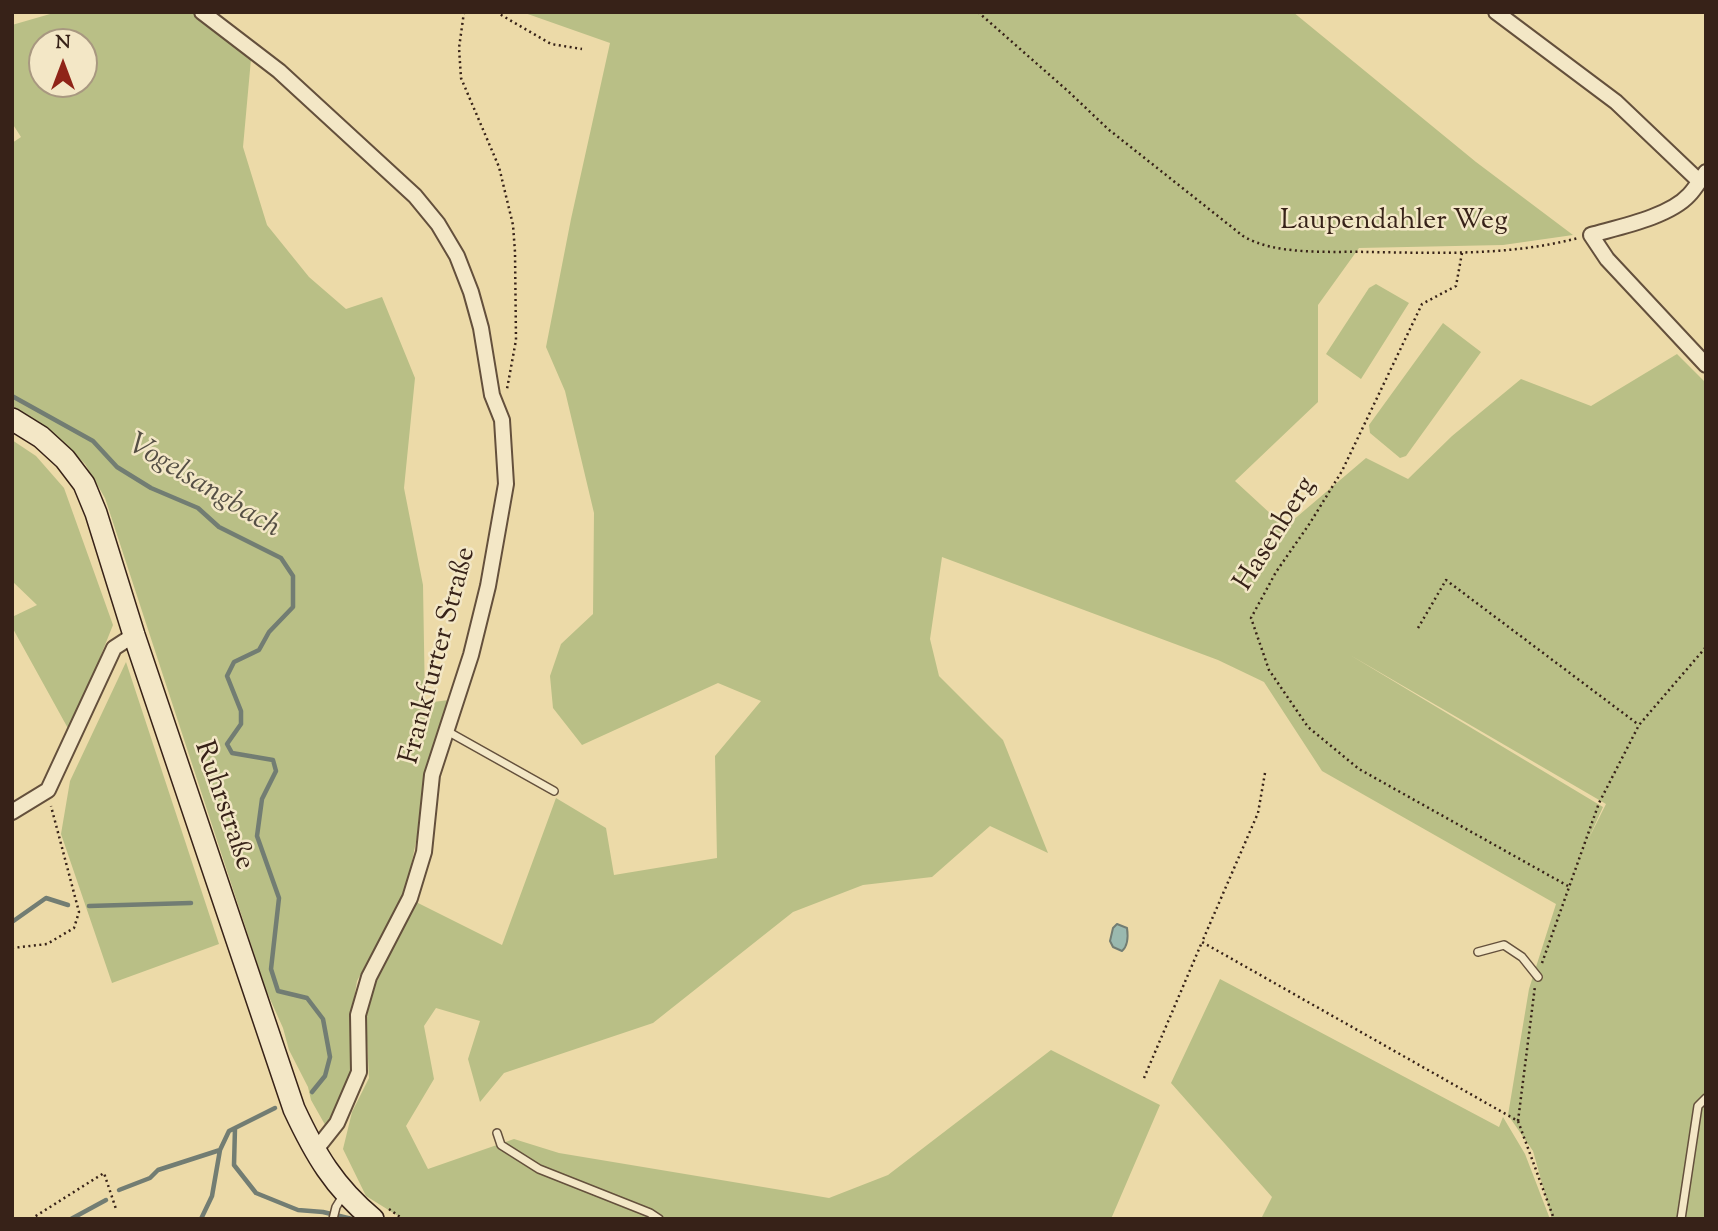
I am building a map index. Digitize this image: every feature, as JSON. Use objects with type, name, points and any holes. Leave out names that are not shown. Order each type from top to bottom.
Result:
[{"type":"main road","name":"Ruhrstraße","points":[[12,419],[41,437],[65,459],[84,484],[96,513],[134,635],[294,1108],[340,1201],[379,1213]]},
{"type":"street","name":"Frankfurter Straße","points":[[202,12],[279,71],[428,209],[457,256],[468,283],[481,328],[492,395],[502,420],[506,484],[488,586],[471,655],[432,775],[424,852],[410,898],[369,977],[358,1015],[359,1072],[337,1123],[314,1152]]},
{"type":"street","points":[[1496,12],[1616,102],[1702,177],[1689,195],[1676,206],[1633,223],[1591,235],[1607,259],[1706,365]]},
{"type":"street","points":[[12,812],[48,790],[114,648],[134,635]]},
{"type":"lane","points":[[446,731],[554,791]]},
{"type":"lane","points":[[1478,952],[1504,945],[1522,957],[1538,977]]},
{"type":"lane","points":[[1681,1219],[1698,1106],[1706,1098]]},
{"type":"lane","points":[[497,1133],[501,1145],[540,1169],[659,1219]]},
{"type":"lane","points":[[333,1219],[340,1201]]},
{"type":"path","points":[[464,12],[459,48],[461,78],[499,167],[513,225],[516,340],[502,420]]},
{"type":"path","points":[[496,12],[551,44],[582,49]]},
{"type":"path","name":"Laupendahler Weg","points":[[978,12],[1116,136],[1256,244],[1299,250],[1462,253],[1546,245],[1591,235]]},
{"type":"path","name":"Hasenberg","points":[[1462,253],[1456,286],[1422,304],[1342,471],[1276,572],[1251,618],[1269,670],[1308,727],[1359,769],[1568,886]]},
{"type":"path","points":[[1418,628],[1446,580],[1639,725]]},
{"type":"path","points":[[1554,1219],[1518,1121],[1533,990],[1599,803],[1639,725],[1706,647]]},
{"type":"path","points":[[1144,1078],[1258,813],[1265,773]]},
{"type":"path","points":[[12,948],[47,944],[74,928],[79,912],[57,835],[48,790]]},
{"type":"path","points":[[1202,942],[1518,1121]]},
{"type":"path","points":[[31,1219],[104,1173],[116,1209]]},
{"type":"path","points":[[379,1213],[403,1219]]},
{"type":"green space","points":[[57,12],[192,12],[251,59],[243,147],[267,225],[309,277],[346,309],[382,297],[415,378],[404,488],[423,585],[425,703],[449,700],[424,774],[417,837],[406,890],[357,981],[351,1018],[352,1071],[328,1130],[311,1100],[308,1087],[289,1050],[283,1028],[266,990],[105,498],[85,464],[52,432],[12,406],[12,143],[21,137],[12,123],[12,25]]},
{"type":"green space","points":[[522,12],[1293,12],[1476,162],[1573,235],[1503,245],[1359,248],[1318,305],[1318,402],[1235,481],[1285,527],[1366,458],[1408,479],[1452,436],[1521,379],[1591,406],[1677,354],[1706,383],[1706,1219],[1552,1219],[1533,1151],[1508,1115],[1529,989],[1556,904],[1322,771],[1264,682],[1218,660],[942,557],[930,639],[939,676],[1003,740],[1048,853],[990,826],[932,877],[863,885],[793,912],[653,1023],[504,1073],[480,1102],[468,1059],[480,1021],[436,1008],[424,1026],[434,1079],[406,1126],[428,1169],[514,1139],[559,1153],[829,1198],[888,1175],[1051,1050],[1160,1105],[1111,1219],[403,1219],[366,1196],[343,1149],[352,1112],[369,1078],[366,1019],[375,985],[416,902],[502,945],[556,798],[606,828],[614,875],[717,858],[715,756],[761,701],[718,683],[582,745],[553,708],[550,676],[561,644],[593,614],[594,513],[565,391],[546,347],[610,43]],"holes":[[[1350,655],[1606,804],[1588,840],[1603,807]]]},
{"type":"green space","points":[[1376,284],[1409,303],[1361,379],[1326,354],[1369,288]]},
{"type":"green space","points":[[1443,323],[1481,352],[1406,456],[1400,458],[1370,433],[1369,425]]},
{"type":"green space","points":[[12,440],[36,456],[64,488],[113,625],[70,732],[12,627],[12,617],[37,605],[12,581]]},
{"type":"green space","points":[[126,662],[219,944],[112,983],[61,834],[70,781]]},
{"type":"green space","points":[[1220,979],[1499,1127],[1503,1117],[1525,1154],[1550,1219],[1261,1219],[1272,1197],[1171,1083]]},
{"type":"water","points":[[1117,924],[1127,928],[1126,943],[1122,951],[1113,947],[1110,941],[1113,928]]},
{"type":"waterway","name":"Vogelsangbach","points":[[12,396],[93,441],[117,467],[151,488],[198,508],[219,527],[281,558],[293,576],[293,607],[269,632],[259,650],[234,662],[227,676],[241,711],[241,724],[227,744],[232,753],[273,760],[276,771],[262,799],[257,836],[279,898],[271,969],[278,991],[307,998],[323,1019],[330,1057],[325,1076],[312,1092]]},
{"type":"waterway","points":[[12,922],[46,898],[68,905]]},
{"type":"waterway","points":[[89,906],[191,903]]},
{"type":"waterway","name":"Vogelsangbach","points":[[201,1219],[212,1196],[220,1150],[229,1131],[275,1108]]},
{"type":"waterway","points":[[235,1128],[234,1165],[256,1193],[298,1210],[323,1212],[352,1219]]},
{"type":"waterway","points":[[119,1190],[150,1178],[158,1170],[220,1150]]},
{"type":"waterway","points":[[71,1219],[106,1200]]}]
